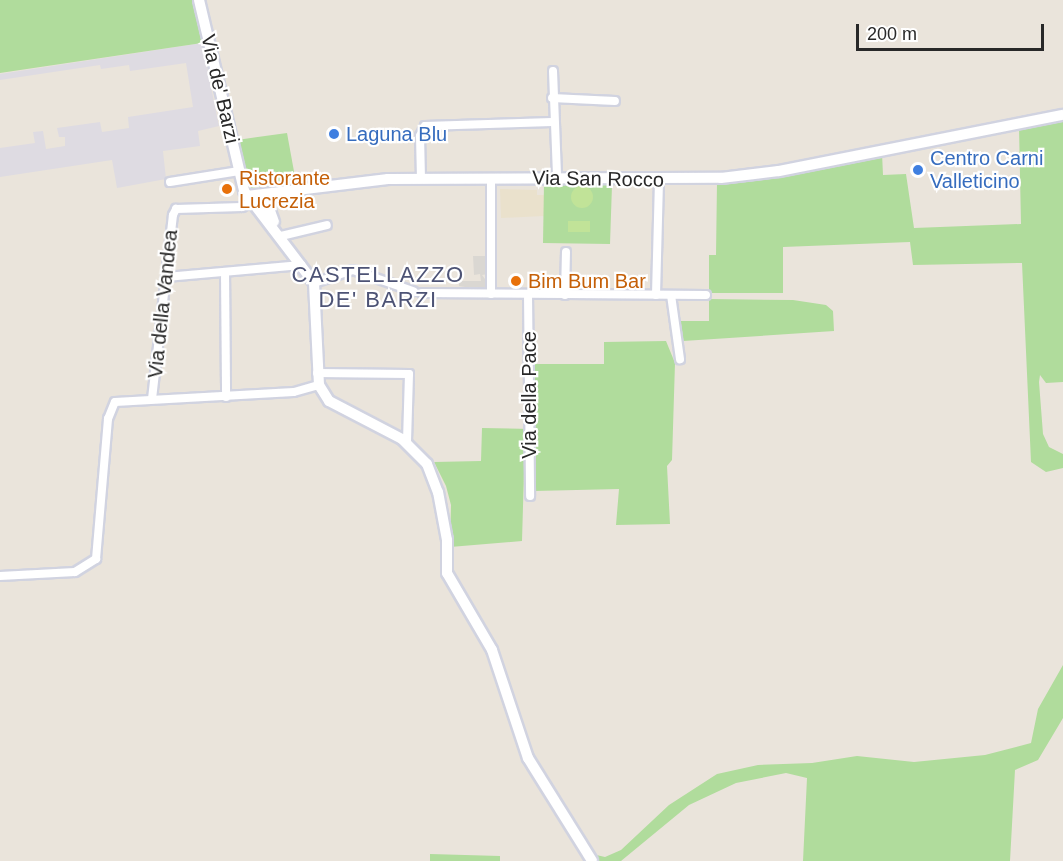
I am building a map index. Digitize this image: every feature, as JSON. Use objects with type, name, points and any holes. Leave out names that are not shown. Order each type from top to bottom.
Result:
[{"type":"street","name":"Via de' Barzi","points":[[199,0],[238,171],[252,203]]},
{"type":"street","points":[[552,71],[552,122],[557,177]]},
{"type":"street","points":[[552,98],[615,101]]},
{"type":"street","name":"Via San Rocco","points":[[252,203],[270,196],[420,179],[557,177],[704,179],[778,171],[1061,116]]},
{"type":"street","points":[[420,179],[420,136],[425,126],[552,122]]},
{"type":"street","points":[[170,182],[238,171]]},
{"type":"street","points":[[491,178],[491,294]]},
{"type":"street","points":[[656,295],[659,179]]},
{"type":"street","points":[[270,196],[281,236]]},
{"type":"street","points":[[252,203],[281,236],[314,283],[319,385],[337,406],[407,443],[427,464],[438,492],[447,540],[447,573],[492,650],[528,758],[592,861]]},
{"type":"street","name":"Via della Vandea","points":[[152,399],[176,209],[242,207],[252,203]]},
{"type":"street","points":[[281,236],[327,225]]},
{"type":"street","points":[[565,295],[566,252]]},
{"type":"street","points":[[166,277],[301,265]]},
{"type":"street","points":[[314,283],[354,270],[413,291]]},
{"type":"street","points":[[225,272],[226,396]]},
{"type":"street","points":[[422,293],[706,295]]},
{"type":"street","name":"Via della Pace","points":[[528,294],[530,496]]},
{"type":"street","points":[[671,295],[680,359]]},
{"type":"street","points":[[317,373],[409,374],[407,443]]},
{"type":"street","points":[[0,576],[58,574],[92,566],[100,542],[111,406],[119,400],[304,392],[319,385]]},
{"type":"shaded area","points":[[202,43],[219,126],[198,131],[200,146],[163,151],[166,179],[117,188],[112,160],[0,177],[0,148],[35,143],[33,132],[43,131],[46,149],[65,146],[65,137],[59,137],[57,128],[100,122],[102,132],[129,128],[128,117],[193,107],[186,63],[130,71],[129,65],[101,69],[100,65],[0,80],[0,74]]},
{"type":"shaded area","points":[[500,189],[537,190],[537,195],[544,195],[544,216],[501,218]]},
{"type":"shaded area","points":[[473,256],[487,256],[488,274],[482,275],[488,283],[483,290],[459,286],[459,281],[481,281],[480,274],[474,275]]},
{"type":"green space","points":[[0,0],[192,0],[202,43],[0,73]]},
{"type":"green space","points":[[1063,120],[1063,382],[1046,383],[1040,375],[1039,382],[1043,434],[1049,447],[1063,454],[1063,468],[1046,472],[1031,462],[1022,263],[913,265],[910,242],[783,247],[783,293],[709,293],[709,255],[716,255],[717,182],[882,153],[883,175],[906,174],[914,228],[1021,224],[1019,127]]},
{"type":"green space","points":[[287,133],[297,188],[250,190],[237,140]]},
{"type":"green space","points":[[544,184],[612,185],[610,244],[543,243]]},
{"type":"green space","points":[[582,186],[590,189],[593,197],[590,205],[582,208],[574,205],[571,197],[574,189]]},
{"type":"green space","points":[[568,221],[590,221],[590,232],[568,232]]},
{"type":"green space","points":[[709,299],[793,300],[826,305],[833,311],[834,331],[683,341],[680,321],[709,321]]},
{"type":"green space","points":[[666,341],[675,363],[672,460],[667,466],[670,524],[616,525],[619,489],[534,491],[535,473],[524,472],[522,541],[450,547],[451,505],[446,486],[434,462],[481,461],[482,428],[532,429],[533,364],[604,364],[604,342]]},
{"type":"green space","points":[[1063,665],[1063,718],[1038,760],[1015,770],[1010,861],[803,861],[807,778],[786,773],[736,783],[689,805],[621,861],[596,861],[592,854],[605,857],[621,850],[669,805],[717,774],[758,765],[812,763],[857,756],[914,762],[985,755],[1031,743],[1038,709]]},
{"type":"green space","points":[[430,854],[500,856],[500,861],[430,861]]},
{"type":"place","name":"Laguna Blu","points":[[334,134]]},
{"type":"place","name":"Centro Carni Valleticino","points":[[918,170]]},
{"type":"place","name":"Ristorante Lucrezia","points":[[227,189]]},
{"type":"place","name":"Bim Bum Bar","points":[[516,281]]},
{"type":"district","name":"CASTELLAZZO DE' BARZI","points":[[378,286]]}]
